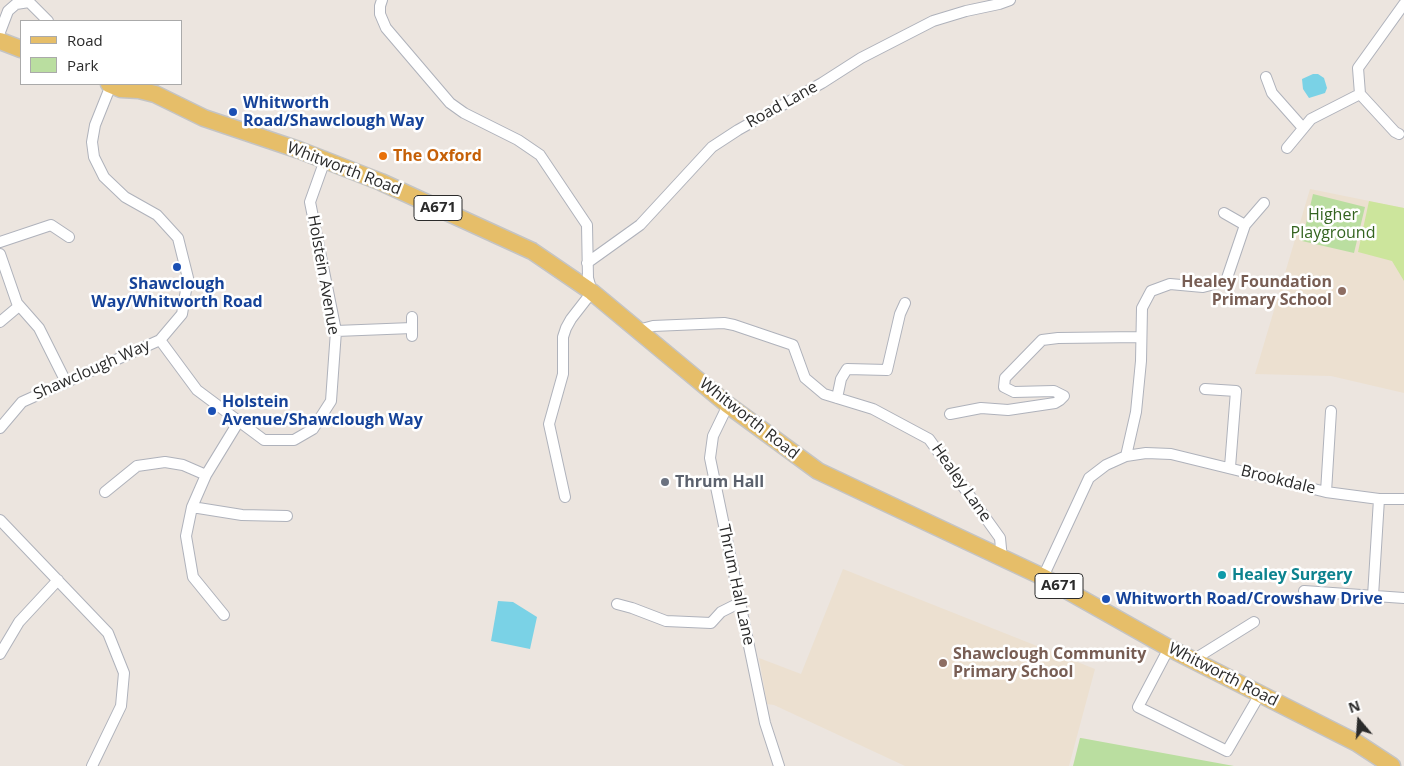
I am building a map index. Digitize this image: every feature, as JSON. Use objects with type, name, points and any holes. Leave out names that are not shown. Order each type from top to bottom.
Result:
[{"type":"main road","points":[[0,41],[20,49]]},
{"type":"main road","name":"Whitworth Road","points":[[112,85],[121,89],[139,90],[155,94],[204,118],[325,160],[381,182],[532,251],[592,292],[728,405],[818,471],[1043,577],[1169,648],[1357,742],[1392,766]]},
{"type":"street","points":[[382,0],[380,14],[386,28],[450,103],[464,113],[518,140],[540,155],[587,225],[588,278],[592,292],[566,328],[563,337],[563,374],[548,424],[565,497]]},
{"type":"street","name":"Road Lane","points":[[588,263],[640,225],[712,147],[738,130],[822,83],[861,58],[932,21],[1010,0]]},
{"type":"street","points":[[0,32],[8,11],[16,4],[29,2],[47,20]]},
{"type":"street","points":[[1399,134],[1360,94],[1358,68],[1404,4]]},
{"type":"street","points":[[1266,77],[1272,93],[1303,128]]},
{"type":"street","name":"Shawclough Way","points":[[0,428],[22,402],[160,340],[182,314],[188,278],[178,238],[156,216],[125,197],[104,177],[94,157],[92,142],[95,126],[110,85]]},
{"type":"street","points":[[1287,148],[1311,119],[1360,94]]},
{"type":"street","name":"Holstein Avenue","points":[[160,340],[197,390],[264,440],[294,440],[313,429],[331,401],[336,331],[310,202],[325,160]]},
{"type":"street","points":[[1126,456],[1136,412],[1141,361],[1142,308],[1151,291],[1170,284],[1203,287],[1226,281],[1245,225],[1264,203]]},
{"type":"street","points":[[1224,213],[1245,225]]},
{"type":"street","points":[[0,242],[52,225],[69,237]]},
{"type":"street","points":[[0,254],[19,306],[39,328],[66,382]]},
{"type":"street","points":[[837,398],[847,369],[887,370],[904,304]]},
{"type":"street","points":[[0,322],[19,306]]},
{"type":"street","name":"Healey Lane","points":[[638,330],[653,326],[724,324],[734,325],[793,345],[805,378],[824,394],[873,408],[929,439],[1000,538],[1002,559]]},
{"type":"street","points":[[336,331],[412,327]]},
{"type":"street","points":[[950,414],[982,408],[1008,410],[1055,403],[1060,400],[1064,396],[1054,391],[1014,392],[1004,387],[1005,378],[1042,340],[1058,338],[1141,337]]},
{"type":"street","name":"Brookdale","points":[[1205,390],[1236,391],[1230,467]]},
{"type":"street","name":"Thrum Hall Lane","points":[[728,405],[713,436],[710,458],[765,723],[779,766]]},
{"type":"street","name":"Brookdale","points":[[1326,492],[1331,411]]},
{"type":"street","points":[[224,615],[193,577],[186,536],[192,507],[206,475],[239,421]]},
{"type":"street","name":"Brookdale","points":[[1043,577],[1089,478],[1106,465],[1126,456],[1146,453],[1171,454],[1326,492],[1379,499],[1404,499]]},
{"type":"street","points":[[105,492],[137,466],[164,462],[182,465],[206,475]]},
{"type":"street","points":[[1374,596],[1379,499]]},
{"type":"street","points":[[192,507],[242,516],[287,516]]},
{"type":"street","points":[[0,520],[108,633],[124,673],[121,706],[92,766]]},
{"type":"street","points":[[0,654],[19,622],[58,580]]},
{"type":"street","points":[[1304,591],[1404,598]]},
{"type":"street","points":[[616,604],[666,621],[711,624],[721,612],[739,603]]},
{"type":"street","points":[[1193,660],[1254,622]]},
{"type":"street","points":[[1169,648],[1138,707],[1227,751],[1260,694]]},
{"type":"shaded area","name":"Healey Foundation Primary School","points":[[1310,189],[1404,208],[1404,393],[1331,376],[1255,374]]},
{"type":"shaded area","name":"Shawclough Community Primary School","points":[[843,569],[1095,669],[1069,766],[905,766],[774,705],[767,704],[759,658],[801,674]]},
{"type":"green space","name":"Higher Playground","points":[[1313,194],[1365,207],[1354,253],[1302,241]]},
{"type":"green space","points":[[1369,201],[1404,208],[1404,281],[1392,261],[1358,252]]},
{"type":"green space","points":[[1081,738],[1234,766],[1073,766]]},
{"type":"water","points":[[1318,74],[1324,78],[1327,88],[1325,93],[1309,98],[1303,89],[1302,79]]},
{"type":"water","points":[[498,601],[513,602],[537,617],[530,649],[491,641]]},
{"type":"place","name":"Whitworth Road/Shawclough Way","points":[[233,112]]},
{"type":"place","name":"The Oxford","points":[[383,156]]},
{"type":"place","name":"Shawclough Way/Whitworth Road","points":[[177,267]]},
{"type":"place","name":"Healey Foundation Primary School","points":[[1342,291]]},
{"type":"place","name":"Holstein Avenue/Shawclough Way","points":[[212,411]]},
{"type":"place","name":"Thrum Hall","points":[[665,482]]},
{"type":"place","name":"Healey Surgery","points":[[1222,575]]},
{"type":"place","name":"Whitworth Road/Crowshaw Drive","points":[[1106,599]]},
{"type":"place","name":"Shawclough Community Primary School","points":[[943,663]]}]
